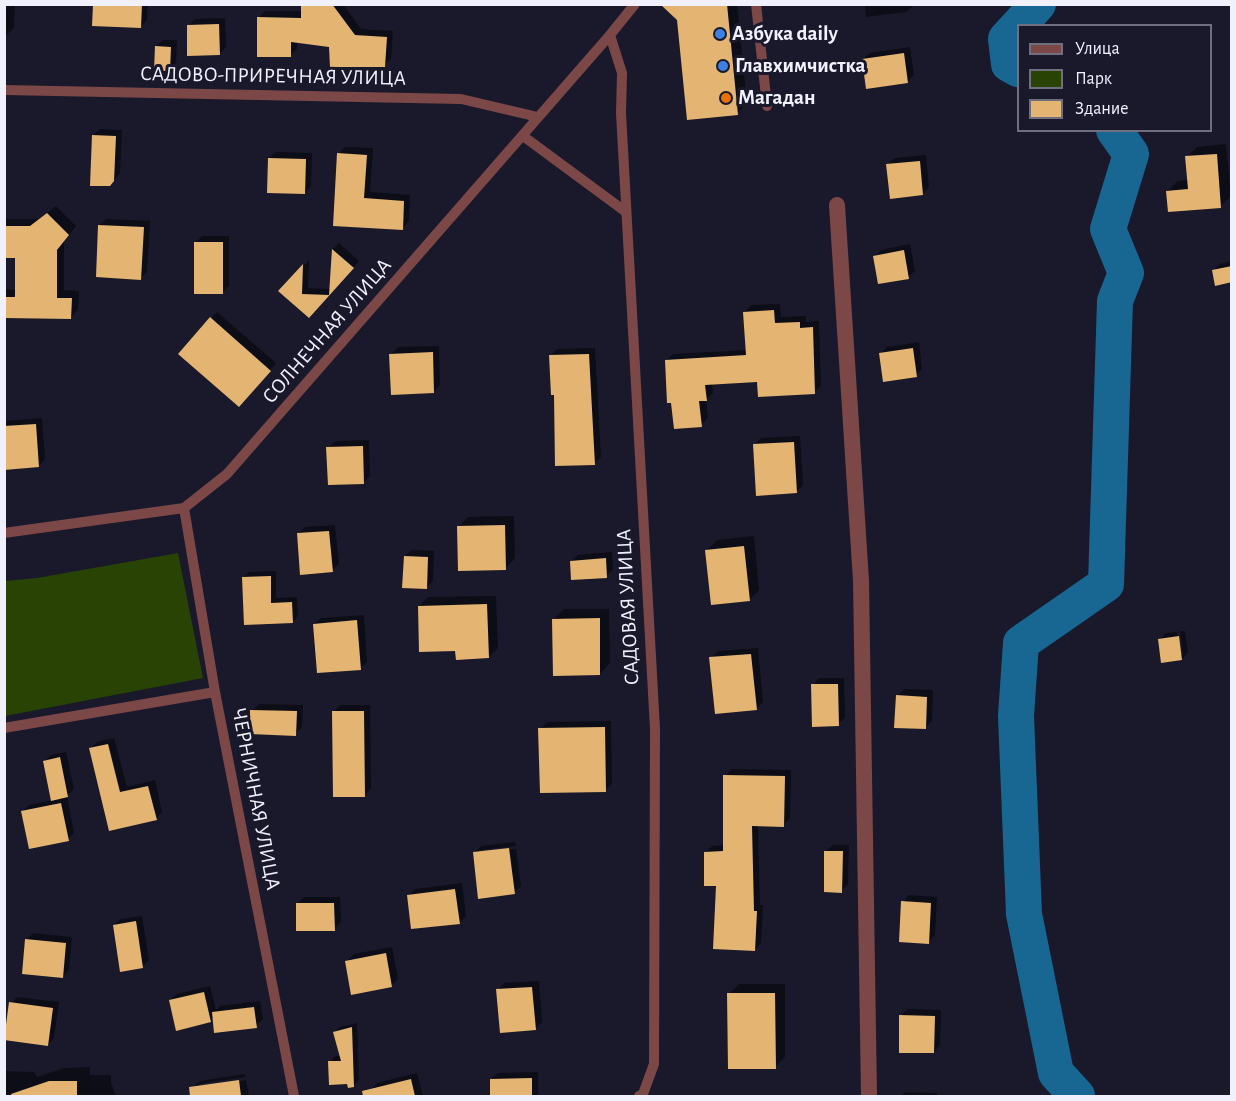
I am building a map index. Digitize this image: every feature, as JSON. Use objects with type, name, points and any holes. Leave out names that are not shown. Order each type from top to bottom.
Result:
[{"type":"street","points":[[837,205],[861,581],[868,1096]]},
{"type":"lane","name":"СОЛНЕЧНАЯ УЛИЦА","points":[[184,508],[227,474],[523,136],[635,4]]},
{"type":"lane","points":[[756,4],[767,106]]},
{"type":"lane","name":"САДОВАЯ УЛИЦА","points":[[610,34],[622,73],[621,113],[655,729],[654,1064],[643,1096]]},
{"type":"lane","name":"САДОВО-ПРИРЕЧНАЯ УЛИЦА","points":[[4,90],[461,99],[538,117]]},
{"type":"lane","points":[[523,136],[626,212]]},
{"type":"lane","points":[[4,533],[184,508]]},
{"type":"lane","name":"ЧЕРНИЧНАЯ УЛИЦА","points":[[184,508],[215,692],[294,1096]]},
{"type":"lane","points":[[4,728],[215,692]]},
{"type":"green space","points":[[178,553],[203,678],[5,716],[5,581],[37,578]]},
{"type":"building","points":[[93,4],[142,4],[141,28],[92,26]]},
{"type":"building","points":[[301,4],[332,4],[355,35],[387,37],[385,67],[330,67],[329,47],[291,42],[291,57],[257,57],[257,17],[301,18]]},
{"type":"building","points":[[660,4],[727,4],[738,115],[687,120],[677,20]]},
{"type":"building","points":[[219,24],[220,55],[187,56],[187,25]]},
{"type":"building","points":[[155,46],[171,47],[170,71],[154,71]]},
{"type":"building","points":[[904,53],[908,83],[866,89],[862,59]]},
{"type":"building","points":[[92,135],[116,136],[114,181],[110,186],[90,186]]},
{"type":"building","points":[[337,153],[367,155],[364,198],[404,201],[403,230],[333,226]]},
{"type":"building","points":[[1217,154],[1221,208],[1168,212],[1166,191],[1188,189],[1185,156]]},
{"type":"building","points":[[268,158],[306,159],[305,194],[267,193]]},
{"type":"building","points":[[920,161],[923,195],[890,199],[886,164]]},
{"type":"building","points":[[47,213],[69,235],[57,250],[57,298],[72,298],[71,319],[4,318],[4,297],[15,297],[15,258],[4,258],[4,226],[30,226]]},
{"type":"building","points":[[98,225],[144,227],[141,280],[96,277]]},
{"type":"building","points":[[194,242],[223,242],[223,294],[194,294]]},
{"type":"building","points":[[332,249],[354,268],[309,318],[278,291],[303,264],[302,294],[329,295]]},
{"type":"building","points":[[904,250],[909,279],[878,284],[873,256]]},
{"type":"building","points":[[1232,266],[1232,282],[1215,286],[1212,270]]},
{"type":"building","points":[[774,310],[775,323],[800,322],[800,328],[813,327],[815,394],[758,397],[757,382],[705,385],[707,401],[699,401],[702,427],[674,429],[671,403],[667,403],[665,360],[746,355],[743,312]]},
{"type":"building","points":[[210,317],[271,371],[239,407],[178,354]]},
{"type":"building","points":[[913,348],[917,377],[883,382],[879,353]]},
{"type":"building","points":[[433,352],[434,393],[391,395],[389,354]]},
{"type":"building","points":[[589,354],[595,465],[555,466],[554,395],[551,395],[549,355]]},
{"type":"building","points":[[36,424],[39,467],[4,470],[4,426]]},
{"type":"building","points":[[794,442],[797,493],[756,496],[753,444]]},
{"type":"building","points":[[363,446],[364,484],[328,485],[326,447]]},
{"type":"building","points":[[505,525],[506,570],[458,571],[457,526]]},
{"type":"building","points":[[329,531],[333,572],[300,575],[297,533]]},
{"type":"building","points":[[744,546],[750,601],[711,605],[705,550]]},
{"type":"building","points":[[404,556],[428,557],[427,589],[402,588]]},
{"type":"building","points":[[606,558],[607,578],[571,580],[570,561]]},
{"type":"building","points":[[271,576],[271,603],[292,602],[293,623],[244,625],[242,577]]},
{"type":"building","points":[[487,604],[489,658],[456,660],[455,651],[419,652],[418,606]]},
{"type":"building","points":[[600,618],[600,675],[553,676],[552,619]]},
{"type":"building","points":[[357,620],[361,670],[317,673],[313,624]]},
{"type":"building","points":[[1179,636],[1182,660],[1161,663],[1158,639]]},
{"type":"building","points":[[751,654],[757,710],[715,714],[709,657]]},
{"type":"building","points":[[811,684],[838,684],[839,726],[812,727]]},
{"type":"building","points":[[896,695],[927,697],[926,729],[894,728]]},
{"type":"building","points":[[250,710],[297,711],[296,736],[250,734]]},
{"type":"building","points":[[332,711],[364,711],[365,797],[333,797]]},
{"type":"building","points":[[605,727],[606,792],[540,793],[538,728]]},
{"type":"building","points":[[108,744],[120,792],[148,786],[157,820],[109,831],[89,748]]},
{"type":"building","points":[[60,757],[68,797],[51,801],[43,761]]},
{"type":"building","points":[[723,775],[785,776],[784,827],[752,826],[754,911],[757,911],[755,951],[713,949],[716,886],[704,886],[704,852],[723,851]]},
{"type":"building","points":[[61,803],[69,841],[29,849],[21,811]]},
{"type":"building","points":[[509,848],[515,894],[478,899],[473,852]]},
{"type":"building","points":[[824,851],[843,851],[842,893],[824,892]]},
{"type":"building","points":[[455,889],[460,924],[411,929],[407,895]]},
{"type":"building","points":[[901,901],[931,903],[929,944],[899,942]]},
{"type":"building","points":[[296,903],[334,903],[335,931],[296,931]]},
{"type":"building","points":[[136,921],[143,968],[120,972],[113,925]]},
{"type":"building","points":[[25,939],[66,943],[63,978],[22,974]]},
{"type":"building","points":[[386,953],[392,987],[351,995],[345,961]]},
{"type":"building","points":[[532,987],[536,1030],[500,1033],[496,989]]},
{"type":"building","points":[[204,992],[211,1022],[176,1031],[169,1000]]},
{"type":"building","points":[[727,993],[775,993],[776,1069],[728,1069]]},
{"type":"building","points":[[9,1002],[53,1008],[48,1046],[4,1040]]},
{"type":"building","points":[[254,1007],[257,1028],[214,1033],[212,1012]]},
{"type":"building","points":[[899,1015],[935,1016],[934,1053],[899,1053]]},
{"type":"building","points":[[352,1027],[354,1087],[348,1088],[347,1084],[329,1085],[328,1061],[341,1061],[333,1032]]},
{"type":"building","points":[[532,1078],[532,1096],[490,1096],[490,1079]]},
{"type":"building","points":[[411,1079],[415,1096],[363,1096],[362,1091]]},
{"type":"building","points":[[239,1080],[241,1096],[190,1096],[189,1087]]},
{"type":"building","points":[[49,1081],[77,1081],[77,1096],[12,1096],[11,1094]]},
{"type":"waterway","points":[[1020,24],[1038,4]]},
{"type":"waterway","points":[[1017,27],[1006,39],[1009,64],[1017,68]]},
{"type":"waterway","points":[[1077,1096],[1056,1073],[1024,914],[1016,716],[1021,643],[1106,584],[1115,301],[1126,273],[1108,229],[1131,154],[1115,132]]},
{"type":"place","name":"Азбука daily","points":[[720,34]]},
{"type":"place","name":"Главхимчистка","points":[[723,66]]},
{"type":"place","name":"Магадан","points":[[726,98]]}]
